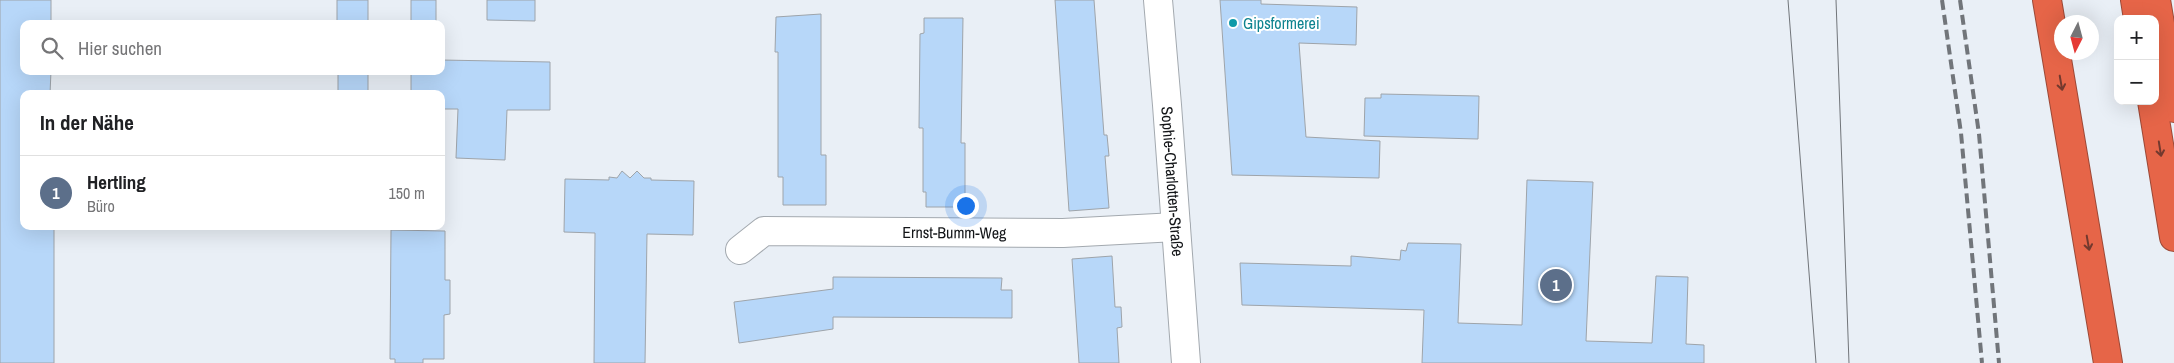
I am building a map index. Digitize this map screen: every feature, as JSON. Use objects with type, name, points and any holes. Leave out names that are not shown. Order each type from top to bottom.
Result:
[{"type":"highway","points":[[2047,0],[2108,363]]},
{"type":"highway","points":[[2135,0],[2137,15]]},
{"type":"highway","points":[[2156,0],[2174,108]]},
{"type":"highway","points":[[2153,105],[2174,236]]},
{"type":"street","name":"Sophie-Charlotten-Straße","points":[[1158,0],[1186,363]]},
{"type":"street","name":"Ernst-Bumm-Weg","points":[[740,250],[764,231],[1063,232],[1176,227]]},
{"type":"building","points":[[0,0],[51,0],[51,20],[20,20],[20,75],[51,75],[50,90],[20,90],[20,230],[54,230],[54,363],[0,363]]},
{"type":"building","points":[[337,0],[368,0],[368,20],[337,20]]},
{"type":"building","points":[[411,0],[436,0],[436,20],[411,20]]},
{"type":"building","points":[[487,0],[535,0],[535,21],[487,20]]},
{"type":"building","points":[[1055,0],[1094,0],[1104,135],[1107,135],[1109,156],[1105,156],[1109,208],[1069,211]]},
{"type":"building","name":"Gipsformerei","points":[[1220,0],[1261,0],[1261,4],[1357,7],[1356,45],[1299,43],[1306,137],[1380,141],[1379,178],[1232,175]]},
{"type":"building","points":[[821,14],[821,155],[826,155],[826,205],[783,205],[783,177],[778,177],[778,52],[775,52],[776,17]]},
{"type":"building","points":[[924,18],[963,18],[961,143],[965,143],[965,207],[926,207],[926,192],[923,192],[923,128],[919,128],[920,34],[924,33]]},
{"type":"building","points":[[445,60],[550,62],[550,110],[507,110],[505,160],[456,158],[458,109],[445,109],[445,90],[411,90],[411,75],[445,75]]},
{"type":"building","points":[[338,75],[368,75],[368,90],[338,90]]},
{"type":"building","points":[[1381,94],[1479,96],[1478,139],[1364,136],[1365,98],[1381,98]]},
{"type":"building","points":[[622,171],[630,178],[637,171],[644,178],[651,178],[651,180],[694,181],[693,235],[647,234],[645,363],[594,363],[595,233],[564,232],[565,179],[609,180],[609,177],[617,178]]},
{"type":"building","points":[[1527,180],[1593,182],[1586,341],[1652,343],[1656,276],[1688,277],[1686,344],[1704,345],[1704,363],[1422,363],[1424,310],[1242,305],[1240,263],[1351,266],[1351,256],[1400,260],[1401,250],[1406,251],[1408,243],[1461,244],[1458,323],[1522,325]]},
{"type":"building","points":[[391,230],[445,231],[445,280],[450,280],[450,314],[444,315],[444,359],[423,359],[423,363],[395,363],[395,359],[390,359]]},
{"type":"building","points":[[1112,256],[1115,307],[1121,307],[1122,327],[1117,328],[1119,363],[1079,363],[1072,259]]},
{"type":"building","points":[[833,277],[1002,278],[1001,290],[1012,290],[1012,318],[833,317],[833,329],[739,343],[734,302],[833,289]]},
{"type":"tram line","points":[[1788,0],[1816,363]]},
{"type":"tram line","points":[[1836,0],[1849,363]]},
{"type":"railway","points":[[1942,0],[1961,133],[1982,363]]},
{"type":"railway","points":[[1960,0],[1979,134],[1999,363]]},
{"type":"place","name":"Gipsformerei","points":[[1233,23]]},
{"type":"place","name":"Hertling","points":[[1556,285]]}]
